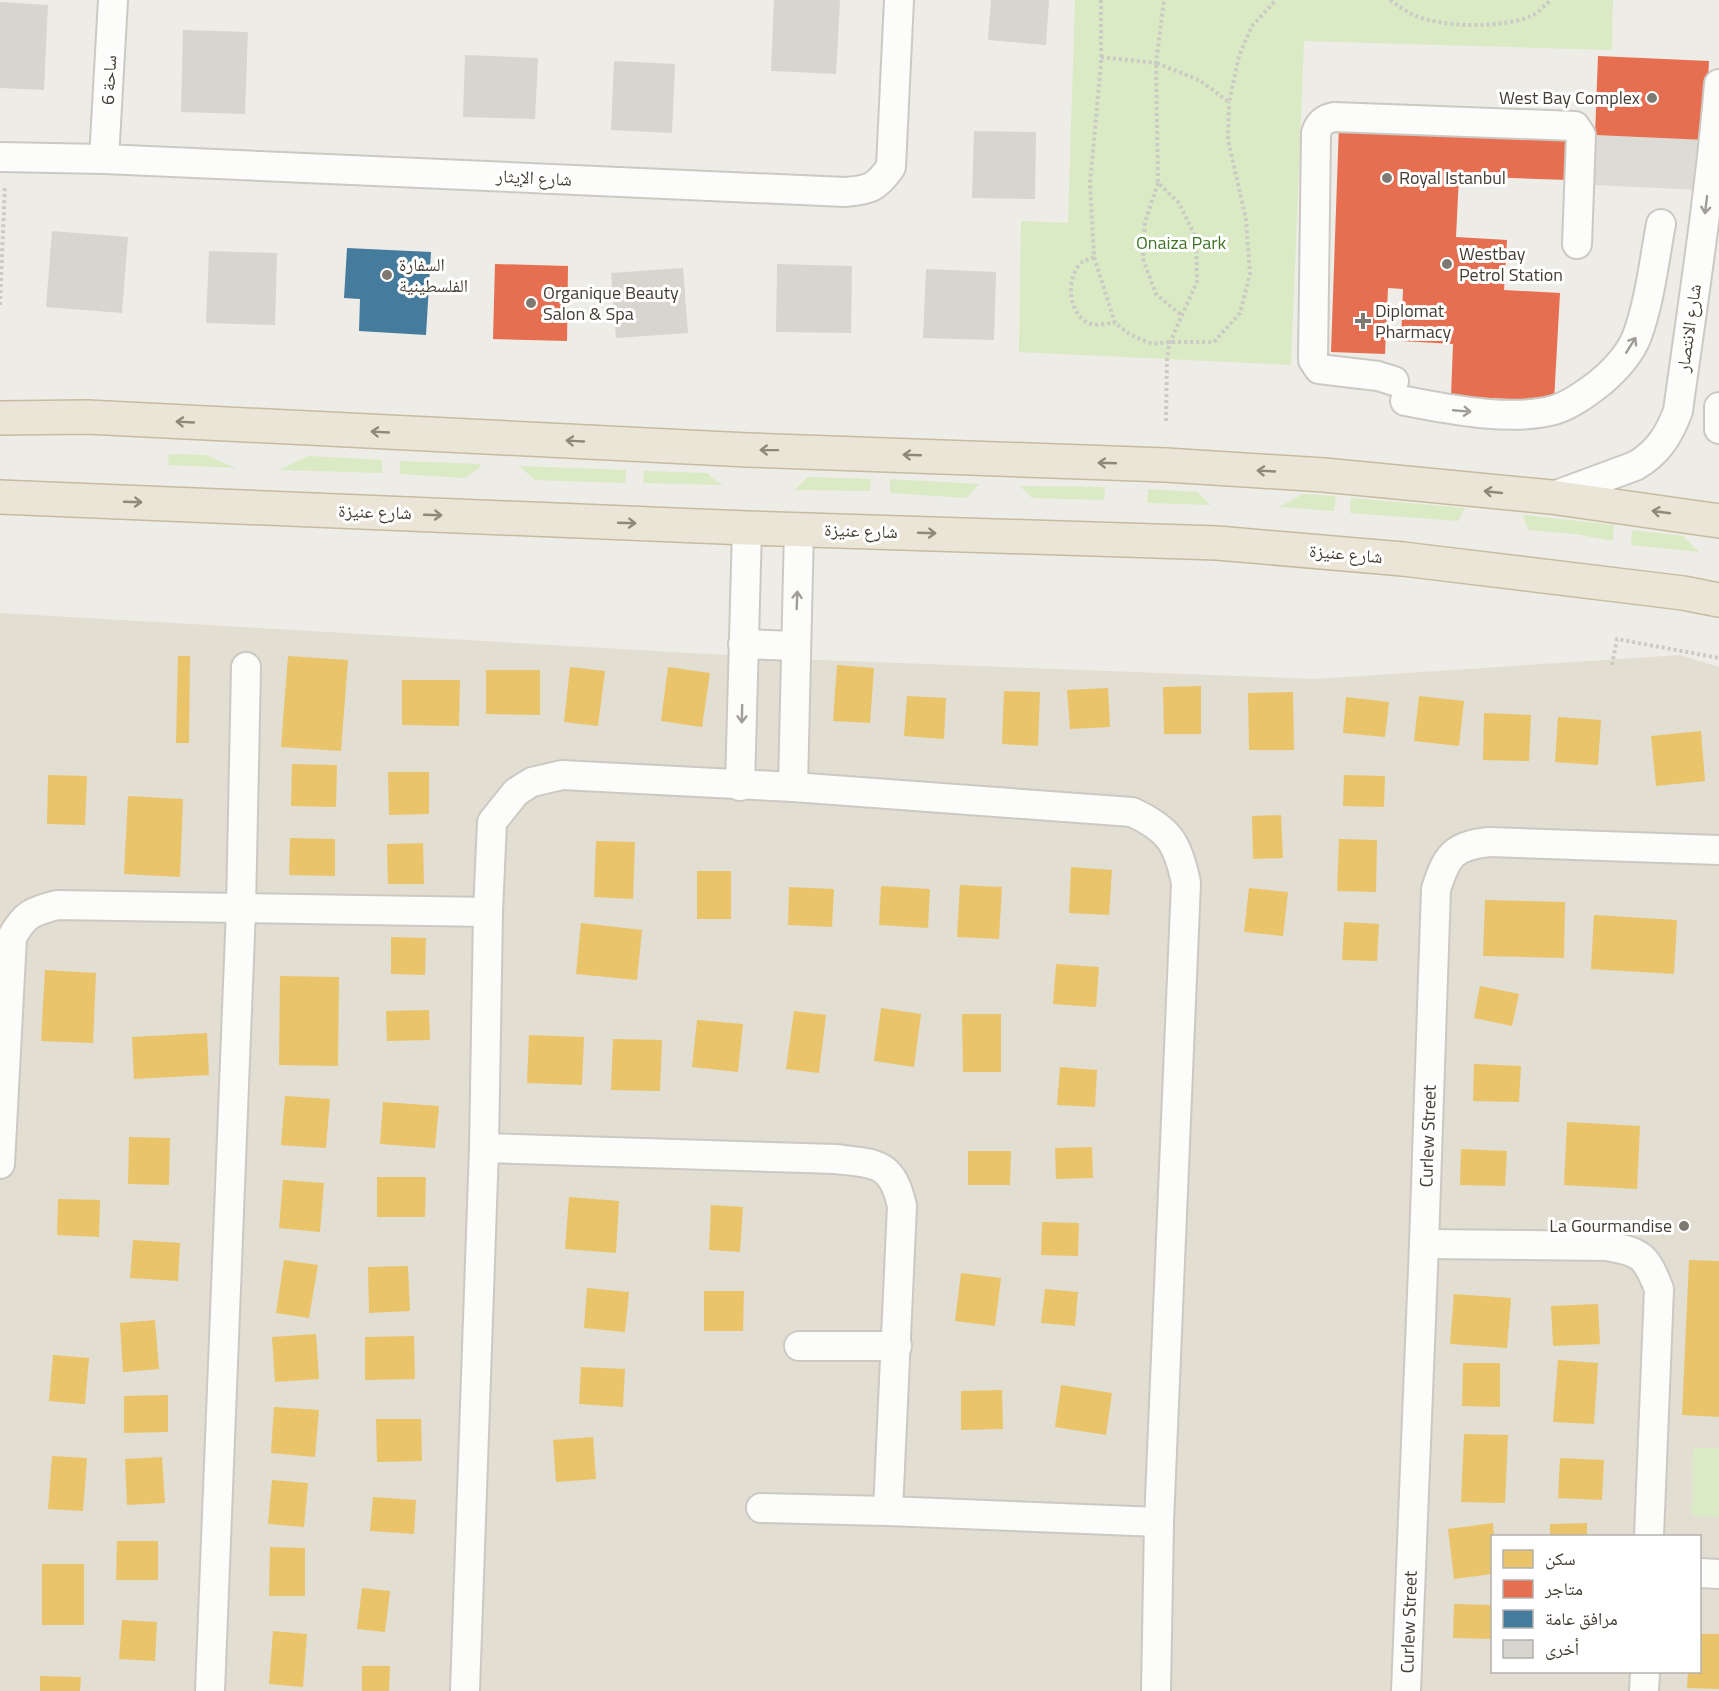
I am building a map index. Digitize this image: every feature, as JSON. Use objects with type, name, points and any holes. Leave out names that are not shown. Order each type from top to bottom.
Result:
[{"type":"highway","points":[[0,418],[99,418],[748,450],[1166,465],[1324,475],[1551,497],[1719,521]]},
{"type":"highway","name":"شارع عنيزة","points":[[0,497],[747,528],[1217,543],[1403,559],[1683,593],[1719,600]]},
{"type":"highway","points":[[0,513],[74,500]]},
{"type":"street","name":"ساحة 6","points":[[104,159],[113,0]]},
{"type":"street","name":"شارع الإيثار","points":[[3,157],[104,159],[861,191],[873,188],[891,167],[899,0]]},
{"type":"street","name":"شارع الانتصار","points":[[1551,497],[1648,459],[1660,447],[1672,426],[1678,411],[1717,146],[1719,84]]},
{"type":"street","points":[[1577,244],[1581,135],[1575,126],[1334,117],[1326,119],[1319,124],[1316,133],[1313,360],[1319,369],[1378,376],[1399,391],[1453,410],[1530,414],[1556,410],[1586,394],[1615,370],[1636,338],[1645,311],[1661,225]]},
{"type":"street","points":[[1719,407],[1719,429]]},
{"type":"street","points":[[740,786],[747,528]]},
{"type":"street","points":[[793,788],[799,529]]},
{"type":"street","points":[[743,644],[796,646]]},
{"type":"street","points":[[210,1691],[241,909],[246,667]]},
{"type":"street","points":[[465,1691],[484,1148],[492,822],[516,792],[532,782],[562,775],[793,788],[1132,812],[1152,821],[1170,838],[1181,857],[1186,883],[1159,1522],[1156,1691]]},
{"type":"street","name":"Curlew Street","points":[[1406,1691],[1436,889],[1444,866],[1455,852],[1470,844],[1489,842],[1719,850]]},
{"type":"street","points":[[0,1164],[12,937],[22,920],[37,910],[57,905],[488,912]]},
{"type":"street","points":[[484,1148],[836,1159],[867,1163],[886,1170],[897,1184],[902,1206],[888,1511]]},
{"type":"street","points":[[1424,1244],[1606,1246],[1627,1250],[1642,1257],[1651,1270],[1659,1289],[1649,1535]]},
{"type":"street","points":[[799,1346],[897,1346]]},
{"type":"street","points":[[760,1508],[1159,1522]]},
{"type":"street","points":[[1701,1573],[1719,1574]]},
{"type":"street","points":[[1644,1691],[1645,1673]]},
{"type":"path","points":[[1101,0],[1101,57],[1090,183],[1094,257],[1115,323],[1131,335],[1152,344],[1214,342],[1240,313],[1250,274],[1246,219],[1228,140],[1229,102],[1239,56],[1252,26],[1276,0]]},
{"type":"path","points":[[1164,0],[1156,63],[1158,183],[1144,222],[1143,259],[1156,294],[1181,315]]},
{"type":"path","points":[[1390,0],[1413,15],[1445,24],[1474,25],[1507,22],[1534,15],[1551,0]]},
{"type":"path","points":[[1101,57],[1156,63],[1198,80],[1229,102]]},
{"type":"path","points":[[0,305],[3,157]]},
{"type":"path","points":[[1158,183],[1179,203],[1196,238],[1197,282],[1170,342],[1167,358],[1166,421]]},
{"type":"path","points":[[1094,257],[1081,263],[1072,281],[1071,302],[1082,319],[1093,324],[1115,323]]},
{"type":"path","points":[[1612,665],[1617,639],[1719,658]]},
{"type":"shaded area","points":[[1595,135],[1705,140],[1702,190],[1592,185]]},
{"type":"shaded area","points":[[0,613],[795,659],[1316,679],[1680,655],[1719,667],[1719,1691],[0,1691]]},
{"type":"green space","name":"Onaiza Park","points":[[1075,0],[1613,0],[1612,50],[1304,41],[1291,365],[1019,352],[1021,221],[1068,223]]},
{"type":"green space","points":[[169,454],[206,455],[236,468],[168,465]]},
{"type":"green space","points":[[308,456],[382,460],[382,473],[279,470]]},
{"type":"green space","points":[[400,461],[480,464],[481,467],[464,478],[400,474]]},
{"type":"green space","points":[[519,466],[626,470],[625,483],[535,480]]},
{"type":"green space","points":[[644,471],[708,473],[723,485],[643,483]]},
{"type":"green space","points":[[808,477],[871,479],[870,491],[794,490]]},
{"type":"green space","points":[[890,479],[979,484],[966,498],[890,493]]},
{"type":"green space","points":[[1020,486],[1105,487],[1104,500],[1032,498]]},
{"type":"green space","points":[[1148,489],[1197,492],[1211,505],[1147,503]]},
{"type":"green space","points":[[1303,494],[1336,496],[1334,511],[1279,507]]},
{"type":"green space","points":[[1351,498],[1465,508],[1458,521],[1350,513]]},
{"type":"green space","points":[[1523,515],[1614,525],[1613,541],[1575,534],[1528,530]]},
{"type":"green space","points":[[1632,530],[1683,536],[1699,552],[1631,545]]},
{"type":"green space","points":[[1693,1448],[1719,1448],[1719,1517],[1692,1516]]},
{"type":"building: سكن","points":[[178,656],[190,656],[189,743],[176,743]]},
{"type":"building: سكن","points":[[288,656],[348,660],[341,751],[281,747]]},
{"type":"building: سكن","points":[[837,665],[874,668],[870,723],[833,721]]},
{"type":"building: سكن","points":[[570,667],[605,671],[598,726],[564,722]]},
{"type":"building: سكن","points":[[668,667],[710,673],[702,727],[661,721]]},
{"type":"building: سكن","points":[[486,670],[540,670],[540,715],[486,714]]},
{"type":"building: سكن","points":[[402,680],[460,680],[459,726],[402,725]]},
{"type":"building: سكن","points":[[1201,686],[1201,734],[1164,734],[1163,687]]},
{"type":"building: سكن","points":[[1108,688],[1110,727],[1070,729],[1067,690]]},
{"type":"building: سكن","points":[[1004,691],[1040,692],[1038,746],[1002,744]]},
{"type":"building: سكن","points":[[1293,692],[1294,750],[1249,750],[1248,693]]},
{"type":"building: سكن","points":[[907,696],[946,698],[944,739],[904,736]]},
{"type":"building: سكن","points":[[1419,696],[1464,701],[1459,746],[1414,741]]},
{"type":"building: سكن","points":[[1346,697],[1389,702],[1385,737],[1343,733]]},
{"type":"building: سكن","points":[[1484,713],[1531,715],[1529,761],[1483,760]]},
{"type":"building: سكن","points":[[1558,717],[1601,720],[1598,765],[1555,762]]},
{"type":"building: سكن","points":[[1701,731],[1705,781],[1656,786],[1651,736]]},
{"type":"building: سكن","points":[[292,764],[337,765],[336,807],[291,806]]},
{"type":"building: سكن","points":[[388,772],[429,772],[429,814],[389,815]]},
{"type":"building: سكن","points":[[48,775],[87,776],[85,825],[47,824]]},
{"type":"building: سكن","points":[[1344,775],[1385,776],[1384,807],[1343,806]]},
{"type":"building: سكن","points":[[128,796],[183,799],[180,877],[124,874]]},
{"type":"building: سكن","points":[[1281,815],[1283,858],[1253,859],[1252,816]]},
{"type":"building: سكن","points":[[290,838],[335,839],[335,876],[289,875]]},
{"type":"building: سكن","points":[[1339,839],[1377,840],[1376,892],[1337,891]]},
{"type":"building: سكن","points":[[596,841],[635,842],[633,899],[594,897]]},
{"type":"building: سكن","points":[[423,843],[424,884],[388,884],[387,844]]},
{"type":"building: سكن","points":[[1071,867],[1112,870],[1109,915],[1069,913]]},
{"type":"building: سكن","points":[[697,871],[731,871],[731,919],[697,919]]},
{"type":"building: سكن","points":[[960,885],[1002,887],[999,939],[957,937]]},
{"type":"building: سكن","points":[[881,886],[930,889],[928,928],[879,925]]},
{"type":"building: سكن","points":[[789,887],[834,889],[832,927],[788,925]]},
{"type":"building: سكن","points":[[1249,888],[1288,892],[1283,936],[1244,932]]},
{"type":"building: سكن","points":[[1485,900],[1565,902],[1564,958],[1483,956]]},
{"type":"building: سكن","points":[[1594,915],[1677,920],[1674,974],[1591,969]]},
{"type":"building: سكن","points":[[1344,922],[1379,924],[1377,961],[1342,960]]},
{"type":"building: سكن","points":[[581,923],[642,930],[637,980],[576,974]]},
{"type":"building: سكن","points":[[391,937],[426,938],[425,975],[391,974]]},
{"type":"building: سكن","points":[[1056,964],[1099,967],[1096,1007],[1053,1004]]},
{"type":"building: سكن","points":[[45,970],[96,973],[93,1043],[41,1041]]},
{"type":"building: سكن","points":[[280,976],[339,977],[338,1066],[279,1065]]},
{"type":"building: سكن","points":[[1480,986],[1519,994],[1512,1026],[1474,1018]]},
{"type":"building: سكن","points":[[881,1008],[921,1014],[914,1067],[874,1061]]},
{"type":"building: سكن","points":[[429,1010],[430,1040],[387,1041],[386,1011]]},
{"type":"building: سكن","points":[[794,1011],[826,1015],[819,1073],[786,1069]]},
{"type":"building: سكن","points":[[962,1014],[1001,1014],[1001,1072],[963,1072]]},
{"type":"building: سكن","points":[[697,1020],[743,1024],[738,1072],[692,1067]]},
{"type":"building: سكن","points":[[207,1033],[209,1075],[134,1079],[132,1037]]},
{"type":"building: سكن","points":[[529,1035],[584,1037],[582,1085],[527,1083]]},
{"type":"building: سكن","points":[[613,1039],[662,1040],[660,1091],[611,1090]]},
{"type":"building: سكن","points":[[1474,1064],[1521,1066],[1519,1102],[1473,1101]]},
{"type":"building: سكن","points":[[1060,1067],[1097,1070],[1095,1107],[1057,1105]]},
{"type":"building: سكن","points":[[285,1096],[330,1099],[326,1148],[281,1145]]},
{"type":"building: سكن","points":[[383,1102],[439,1106],[435,1148],[380,1144]]},
{"type":"building: سكن","points":[[1567,1122],[1640,1126],[1637,1189],[1564,1185]]},
{"type":"building: سكن","points":[[129,1137],[170,1138],[169,1185],[128,1184]]},
{"type":"building: سكن","points":[[1092,1147],[1093,1178],[1056,1179],[1055,1148]]},
{"type":"building: سكن","points":[[1461,1149],[1507,1151],[1505,1186],[1460,1185]]},
{"type":"building: سكن","points":[[968,1151],[1011,1151],[1010,1185],[968,1185]]},
{"type":"building: سكن","points":[[377,1177],[426,1177],[425,1217],[377,1217]]},
{"type":"building: سكن","points":[[283,1180],[324,1183],[320,1232],[279,1228]]},
{"type":"building: سكن","points":[[569,1197],[619,1201],[616,1253],[565,1249]]},
{"type":"building: سكن","points":[[58,1199],[100,1200],[99,1237],[57,1235]]},
{"type":"building: سكن","points":[[711,1205],[743,1207],[740,1252],[709,1250]]},
{"type":"building: سكن","points":[[1042,1222],[1079,1223],[1078,1256],[1041,1255]]},
{"type":"building: سكن","points":[[133,1240],[180,1243],[178,1281],[130,1278]]},
{"type":"building: سكن","points":[[284,1260],[318,1265],[309,1318],[276,1313]]},
{"type":"building: سكن","points":[[1689,1260],[1719,1261],[1719,1417],[1682,1415]]},
{"type":"building: سكن","points":[[408,1266],[410,1311],[369,1313],[368,1267]]},
{"type":"building: سكن","points":[[961,1273],[1001,1278],[995,1326],[955,1321]]},
{"type":"building: سكن","points":[[587,1288],[629,1292],[625,1332],[584,1328]]},
{"type":"building: سكن","points":[[1045,1289],[1078,1292],[1075,1326],[1041,1323]]},
{"type":"building: سكن","points":[[704,1291],[744,1291],[743,1331],[704,1331]]},
{"type":"building: سكن","points":[[1454,1294],[1511,1298],[1507,1348],[1450,1344]]},
{"type":"building: سكن","points":[[1598,1304],[1600,1344],[1553,1346],[1551,1306]]},
{"type":"building: سكن","points":[[155,1320],[159,1369],[123,1372],[120,1323]]},
{"type":"building: سكن","points":[[316,1334],[319,1379],[275,1382],[272,1337]]},
{"type":"building: سكن","points":[[414,1336],[415,1379],[365,1380],[365,1337]]},
{"type":"building: سكن","points":[[53,1355],[89,1358],[85,1404],[49,1401]]},
{"type":"building: سكن","points":[[1558,1360],[1598,1363],[1594,1424],[1553,1422]]},
{"type":"building: سكن","points":[[1463,1363],[1500,1363],[1500,1407],[1462,1406]]},
{"type":"building: سكن","points":[[581,1367],[625,1369],[623,1407],[579,1404]]},
{"type":"building: سكن","points":[[1061,1385],[1112,1393],[1106,1435],[1055,1427]]},
{"type":"building: سكن","points":[[1002,1390],[1003,1429],[961,1430],[961,1391]]},
{"type":"building: سكن","points":[[168,1395],[168,1432],[124,1433],[124,1396]]},
{"type":"building: سكن","points":[[274,1407],[319,1410],[315,1457],[271,1453]]},
{"type":"building: سكن","points":[[376,1419],[421,1419],[422,1461],[377,1462]]},
{"type":"building: سكن","points":[[1464,1434],[1508,1435],[1505,1503],[1461,1502]]},
{"type":"building: سكن","points":[[593,1437],[596,1479],[556,1482],[553,1440]]},
{"type":"building: سكن","points":[[52,1456],[87,1458],[83,1511],[48,1509]]},
{"type":"building: سكن","points":[[162,1457],[165,1503],[127,1505],[125,1459]]},
{"type":"building: سكن","points":[[1560,1458],[1604,1460],[1602,1500],[1558,1498]]},
{"type":"building: سكن","points":[[272,1480],[308,1483],[304,1527],[268,1524]]},
{"type":"building: سكن","points":[[373,1497],[416,1500],[414,1534],[370,1531]]},
{"type":"building: سكن","points":[[1493,1523],[1491,1574],[1454,1579],[1448,1529]]},
{"type":"building: سكن","points":[[1587,1523],[1587,1535],[1550,1535],[1550,1524]]},
{"type":"building: سكن","points":[[117,1541],[158,1541],[158,1580],[116,1580]]},
{"type":"building: سكن","points":[[270,1547],[305,1548],[305,1596],[269,1596]]},
{"type":"building: سكن","points":[[42,1564],[84,1564],[84,1625],[42,1625]]},
{"type":"building: سكن","points":[[362,1588],[390,1591],[385,1632],[357,1629]]},
{"type":"building: سكن","points":[[1454,1604],[1491,1605],[1491,1639],[1453,1638]]},
{"type":"building: سكن","points":[[122,1620],[157,1622],[155,1661],[119,1659]]},
{"type":"building: سكن","points":[[273,1631],[307,1634],[303,1687],[269,1684]]},
{"type":"building: سكن","points":[[1701,1634],[1719,1634],[1719,1689],[1687,1688],[1688,1673],[1701,1673]]},
{"type":"building: سكن","points":[[362,1666],[390,1666],[389,1691],[362,1691]]},
{"type":"building: سكن","points":[[40,1676],[81,1677],[80,1691],[40,1691]]},
{"type":"building: متاجر","name":"West Bay Complex","points":[[1598,56],[1709,61],[1705,140],[1595,135]]},
{"type":"building: متاجر","points":[[1339,124],[1569,133],[1567,180],[1459,176],[1456,237],[1507,240],[1504,290],[1560,293],[1554,401],[1451,396],[1453,344],[1401,341],[1403,289],[1388,288],[1385,354],[1331,352]]},
{"type":"building: متاجر","name":"Organique Beauty Salon & Spa","points":[[495,264],[568,266],[567,341],[493,339]]},
{"type":"building: مرافق عامة","name":"السفارة الفلسطينية","points":[[347,248],[431,252],[426,335],[359,331],[360,299],[344,298]]},
{"type":"building: أخرى","points":[[774,0],[840,0],[836,74],[771,71]]},
{"type":"building: أخرى","points":[[991,0],[1049,0],[1046,45],[988,40]]},
{"type":"building: أخرى","points":[[0,2],[48,5],[44,90],[0,88]]},
{"type":"building: أخرى","points":[[183,30],[248,32],[245,114],[181,112]]},
{"type":"building: أخرى","points":[[465,55],[538,58],[535,119],[463,117]]},
{"type":"building: أخرى","points":[[614,61],[675,64],[672,133],[611,130]]},
{"type":"building: أخرى","points":[[974,131],[1036,132],[1035,199],[972,198]]},
{"type":"building: أخرى","points":[[52,231],[128,237],[122,313],[46,307]]},
{"type":"building: أخرى","points":[[209,251],[277,253],[275,325],[206,323]]},
{"type":"building: أخرى","points":[[777,264],[852,266],[851,333],[776,332]]},
{"type":"building: أخرى","points":[[683,268],[688,333],[616,338],[611,273]]},
{"type":"building: أخرى","points":[[926,269],[996,272],[994,340],[923,338]]},
{"type":"place","name":"West Bay Complex","points":[[1652,98]]},
{"type":"place","name":"Royal Istanbul","points":[[1387,178]]},
{"type":"place","name":"Westbay Petrol Station","points":[[1447,264]]},
{"type":"place","name":"السفارة الفلسطينية","points":[[387,275]]},
{"type":"place","name":"Organique Beauty Salon & Spa","points":[[531,303]]},
{"type":"place","name":"Diplomat Pharmacy","points":[[1363,321]]},
{"type":"place","name":"La Gourmandise","points":[[1684,1226]]}]
